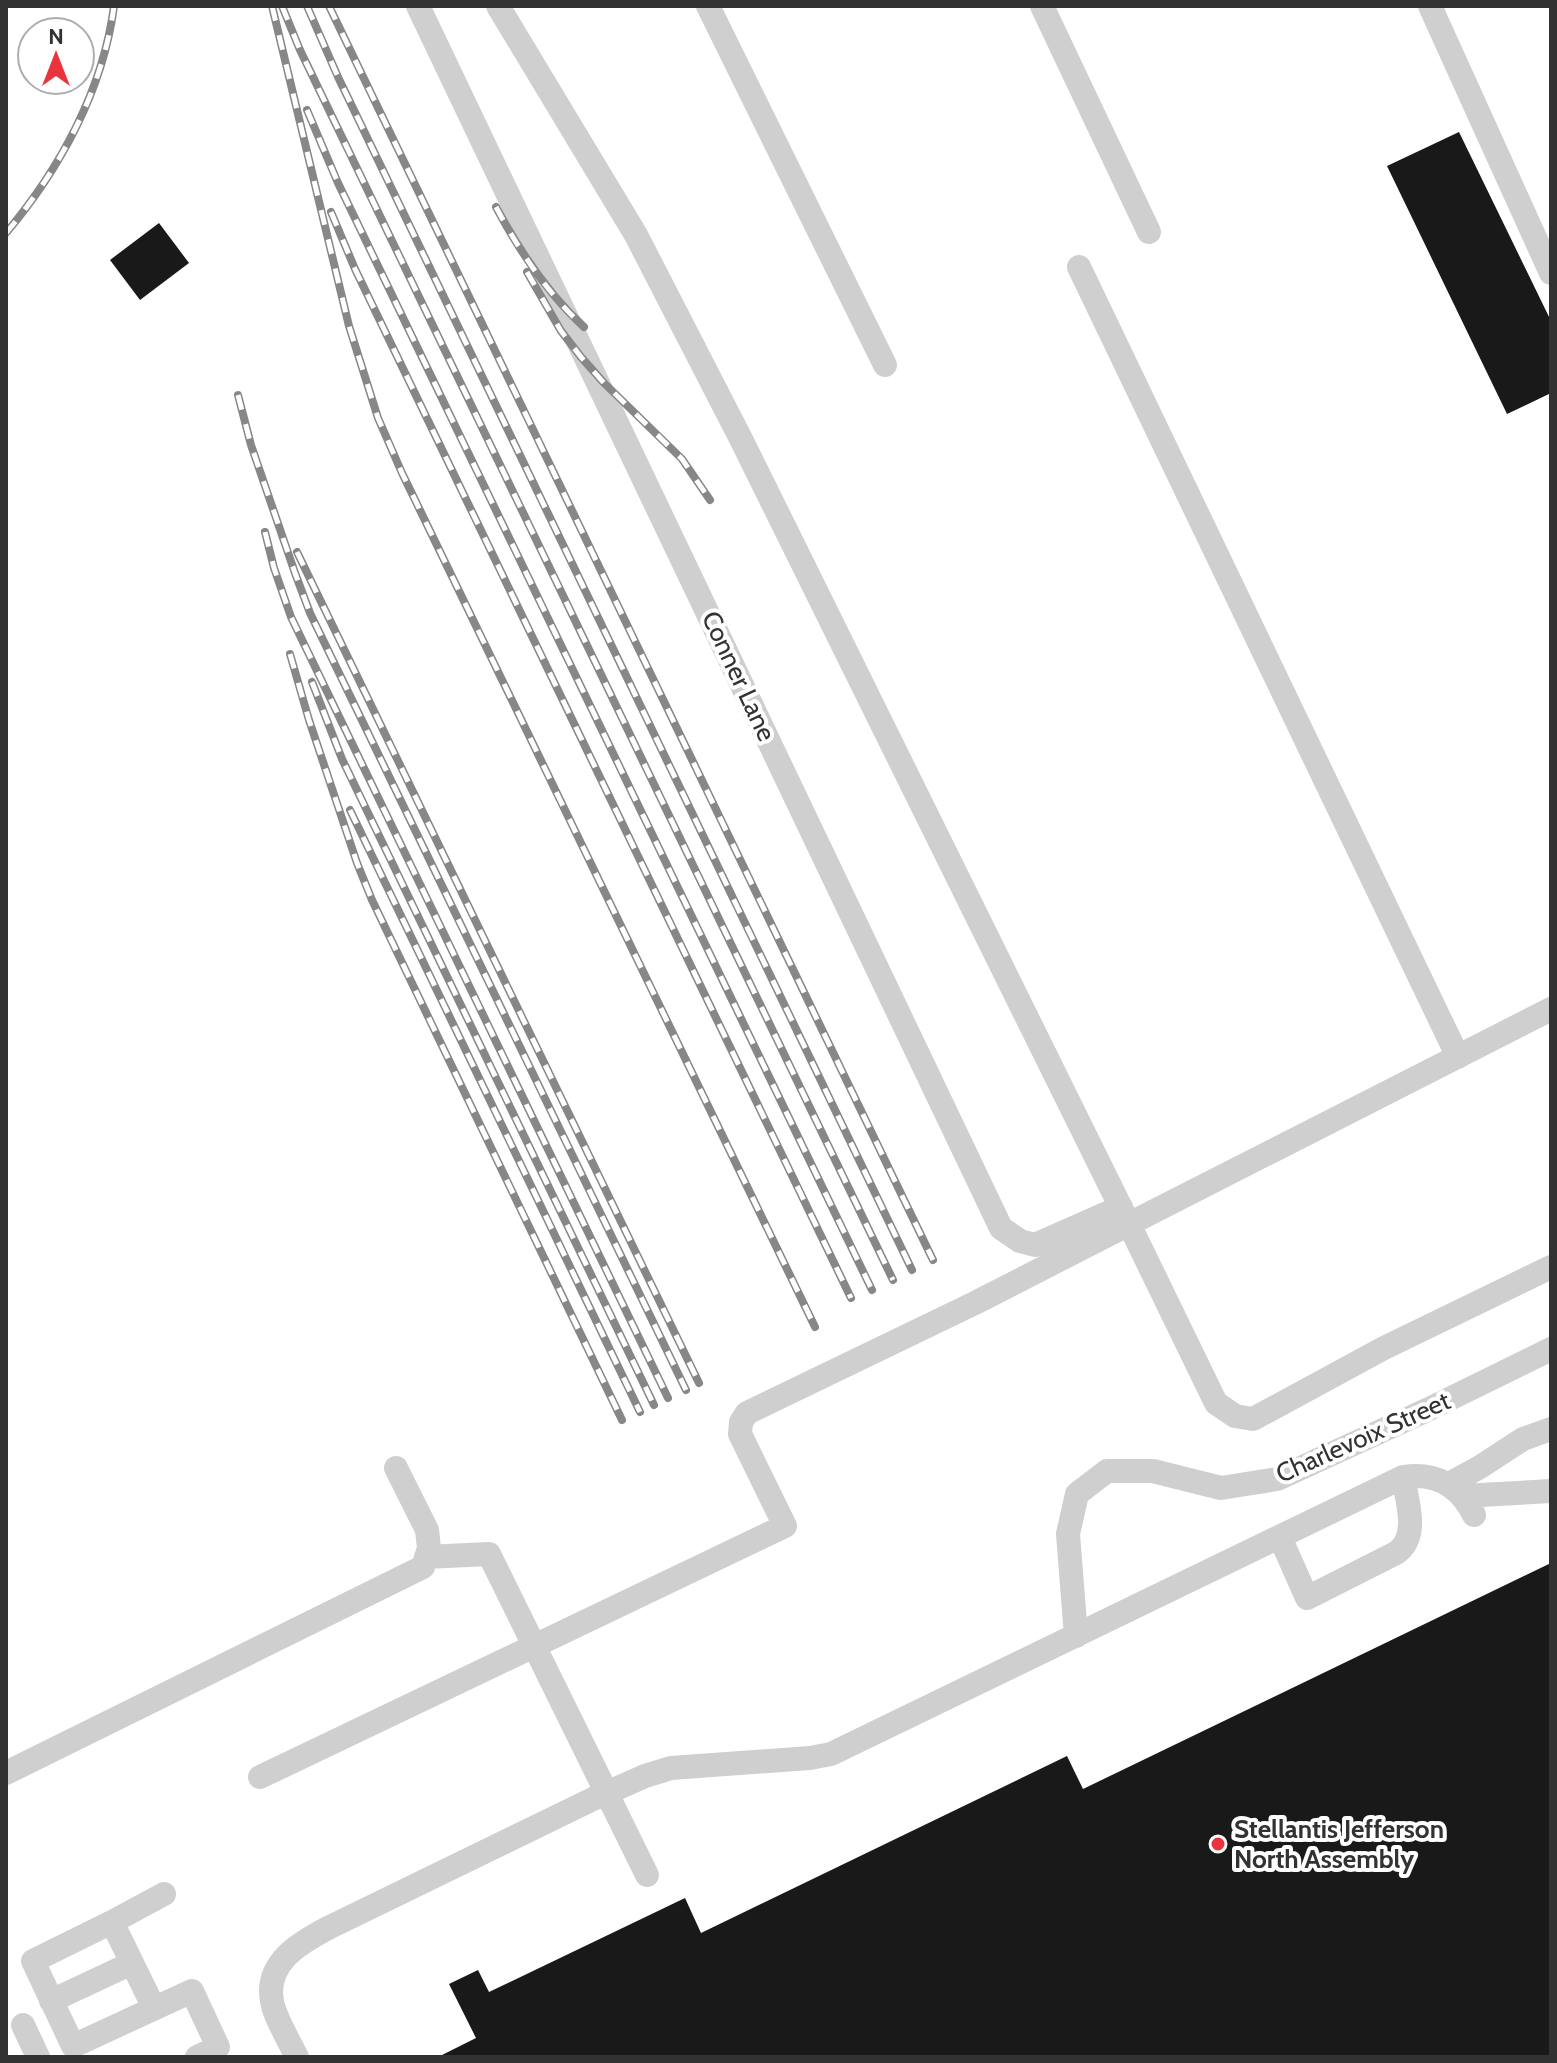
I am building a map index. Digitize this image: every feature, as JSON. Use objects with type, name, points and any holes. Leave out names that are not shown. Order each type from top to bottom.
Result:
[{"type":"street","name":"Conner Lane","points":[[418,6],[1001,1228],[1020,1241],[1035,1245],[1125,1215]]},
{"type":"street","points":[[498,6],[636,235],[672,305],[1216,1403],[1235,1416],[1253,1419],[1384,1348],[1551,1267]]},
{"type":"street","points":[[708,6],[885,365]]},
{"type":"street","points":[[1042,6],[1149,232]]},
{"type":"street","points":[[1430,6],[1551,273]]},
{"type":"street","points":[[1079,267],[1458,1057]]},
{"type":"street","points":[[260,1777],[785,1526],[740,1434],[741,1422],[747,1413],[977,1302],[1125,1215],[1458,1057],[1551,1009]]},
{"type":"street","name":"Charlevoix Street","points":[[1076,1636],[1068,1534],[1077,1494],[1107,1471],[1153,1471],[1221,1488],[1277,1479],[1551,1349]]},
{"type":"street","points":[[1523,1439],[1540,1419],[1551,1412]]},
{"type":"street","points":[[1462,1499],[1480,1467],[1523,1439],[1551,1429]]},
{"type":"street","points":[[6,1773],[423,1567],[429,1548],[427,1530],[396,1468]]},
{"type":"street","points":[[1280,1537],[1307,1598],[1405,1547],[1410,1533],[1403,1477]]},
{"type":"street","points":[[297,2057],[279,2020],[272,1996],[274,1976],[292,1949],[330,1927],[595,1798],[671,1768],[831,1754],[1403,1477],[1435,1478],[1462,1499],[1551,1491]]},
{"type":"street","points":[[426,1557],[489,1554],[647,1875]]},
{"type":"street","points":[[164,1894],[33,1961],[73,2046],[192,1991],[218,2047],[197,2057]]},
{"type":"street","points":[[112,1922],[154,2008]]},
{"type":"street","points":[[51,2001],[132,1963]]},
{"type":"street","points":[[23,2025],[38,2057]]},
{"type":"building","points":[[1459,132],[1551,321],[1551,393],[1507,414],[1387,166]]},
{"type":"building","points":[[159,223],[189,263],[140,300],[110,260]]},
{"type":"building","name":"Stellantis Jefferson North Assembly","points":[[1551,1563],[1551,2057],[438,2057],[476,2038],[449,1984],[478,1970],[489,1992],[685,1898],[701,1933],[1067,1756],[1083,1789]]},
{"type":"railway","points":[[6,233],[44,182],[76,127],[100,68],[114,6]]},
{"type":"railway","points":[[272,6],[349,326],[378,418],[815,1327]]},
{"type":"railway","points":[[282,6],[300,50],[893,1280]]},
{"type":"railway","points":[[307,6],[338,77],[912,1270]]},
{"type":"railway","points":[[329,6],[933,1260]]},
{"type":"railway","points":[[307,110],[338,183],[872,1290]]},
{"type":"railway","points":[[496,207],[535,271],[584,327]]},
{"type":"railway","points":[[331,212],[355,269],[851,1298]]},
{"type":"railway","points":[[527,272],[561,331],[581,357],[682,459],[710,500]]},
{"type":"railway","points":[[238,395],[251,445],[310,613],[686,1390]]},
{"type":"railway","points":[[265,532],[291,617],[668,1398]]},
{"type":"railway","points":[[297,552],[699,1383]]},
{"type":"railway","points":[[290,654],[309,720],[372,900],[622,1420]]},
{"type":"railway","points":[[312,682],[342,759],[654,1405]]},
{"type":"railway","points":[[350,810],[640,1412]]},
{"type":"place","name":"Stellantis Jefferson North Assembly","points":[[1218,1844]]}]
